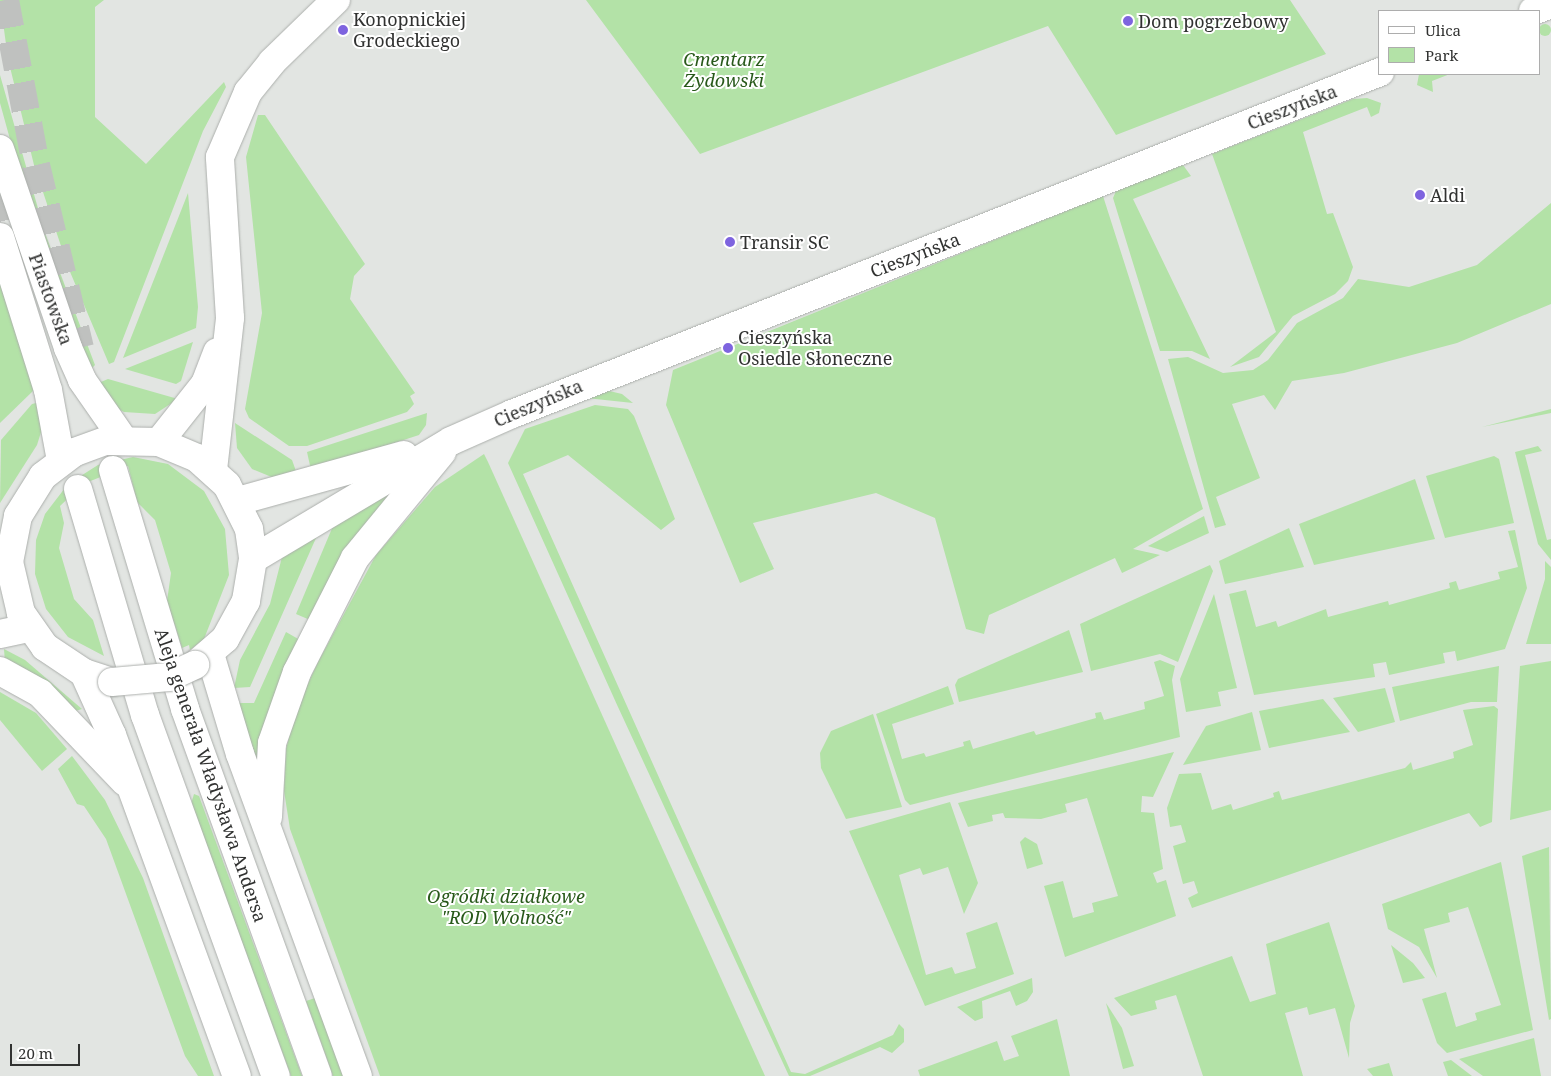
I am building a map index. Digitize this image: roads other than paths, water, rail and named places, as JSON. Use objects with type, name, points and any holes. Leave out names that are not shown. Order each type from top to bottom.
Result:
[{"type":"main road","points":[[213,470],[230,318],[219,180],[226,135],[248,92],[272,62],[336,0]]},
{"type":"main road","points":[[1536,10],[1551,4]]},
{"type":"main road","name":"Cieszyńska","points":[[253,559],[313,519],[451,441],[634,364],[1378,73]]},
{"type":"main road","name":"Piastowska","points":[[0,149],[68,348],[82,380],[122,439]]},
{"type":"main road","name":"Piastowska","points":[[0,237],[48,390],[61,461]]},
{"type":"main road","points":[[159,442],[205,384],[230,318]]},
{"type":"main road","points":[[122,439],[159,442],[178,448],[213,470],[238,501],[249,529],[253,559],[243,608],[203,659],[169,677],[112,682],[84,674],[51,652],[29,628],[15,597],[5,566],[18,516],[43,476],[61,461],[90,446],[122,439]]},
{"type":"main road","points":[[267,829],[272,743],[296,672],[356,558],[451,441]]},
{"type":"main road","name":"Cieszyńska","points":[[238,501],[451,441]]},
{"type":"main road","name":"Aleja generała Władysława Andersa","points":[[113,470],[185,709],[318,1076]]},
{"type":"main road","points":[[78,489],[145,715],[276,1076]]},
{"type":"main road","points":[[0,634],[29,628]]},
{"type":"main road","points":[[203,659],[358,1076]]},
{"type":"main road","points":[[0,671],[40,693],[132,789]]},
{"type":"main road","points":[[84,674],[132,789],[236,1076]]},
{"type":"tunnel","points":[[5,0],[36,165],[80,348]]},
{"type":"tunnel","points":[[0,193],[16,263]]},
{"type":"place","name":"Dom pogrzebowy","points":[[1128,21]]},
{"type":"place","name":"Konopnickiej Grodeckiego","points":[[343,30]]},
{"type":"place","name":"Aldi","points":[[1420,195]]},
{"type":"place","name":"Transir SC","points":[[730,242]]},
{"type":"place","name":"Cieszyńska Osiedle Słoneczne","points":[[728,348]]},
{"type":"park label","name":"Cmentarz Żydowski","points":[[724,70]]},
{"type":"park label","name":"Ogródki działkowe \"ROD Wolność\"","points":[[506,908]]}]
